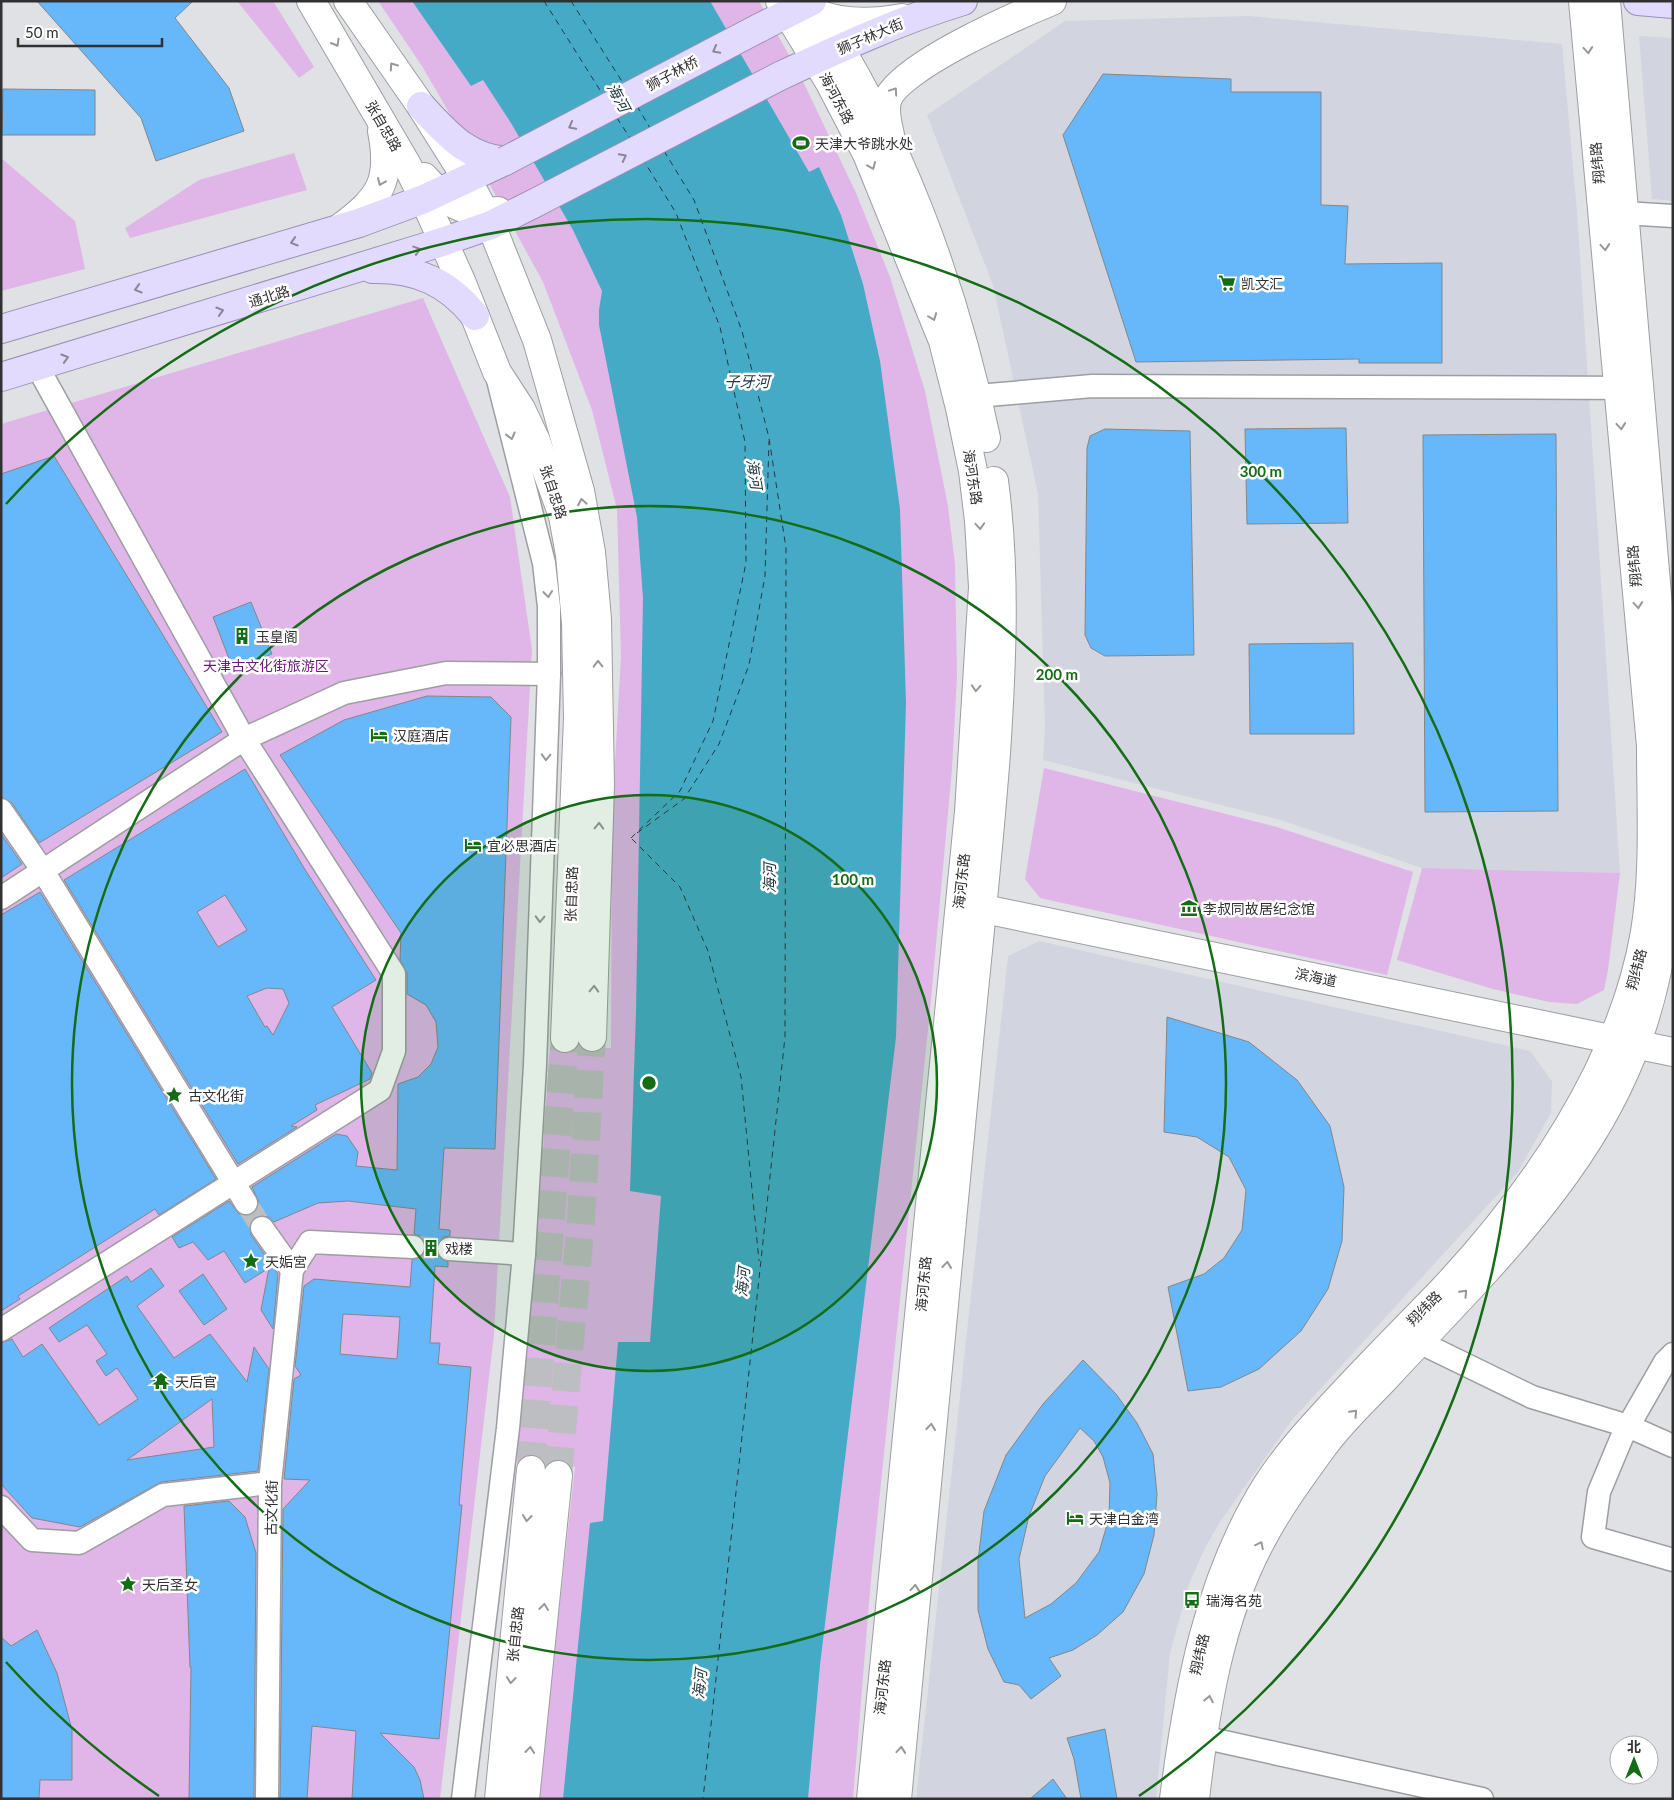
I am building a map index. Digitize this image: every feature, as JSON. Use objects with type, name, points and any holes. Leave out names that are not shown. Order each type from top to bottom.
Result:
[{"type":"main road","name":"狮子林大街","points":[[533,204],[780,76],[927,12],[963,1]]},
{"type":"main road","points":[[1638,1],[1673,4]]},
{"type":"main road","name":"狮子林桥","points":[[505,161],[802,5]]},
{"type":"main road","points":[[421,106],[450,136],[468,151],[480,157],[505,161]]},
{"type":"main road","points":[[1,329],[340,228],[430,196],[505,161]]},
{"type":"main road","name":"通北路","points":[[1,377],[442,242],[488,219],[533,204]]},
{"type":"main road","points":[[353,270],[394,270],[433,280],[448,288],[475,316]]},
{"type":"street","name":"张自忠路","points":[[311,1],[379,118]]},
{"type":"street","name":"张自忠路","points":[[348,1],[421,106],[467,179],[488,219],[508,265],[543,359],[580,491],[591,552],[597,619],[600,785],[592,1038]]},
{"type":"street","points":[[894,154],[887,120],[887,101],[898,84],[918,68],[1052,1]]},
{"type":"street","name":"翔纬路","points":[[1583,1],[1613,212]]},
{"type":"street","name":"翔纬路","points":[[1174,1799],[1192,1735],[1213,1676],[1234,1605],[1262,1538],[1323,1446],[1411,1335],[1441,1292],[1538,1174],[1603,1064],[1624,1040],[1633,983],[1645,930],[1652,829],[1651,746],[1628,387],[1613,212],[1606,1]]},
{"type":"street","points":[[802,5],[863,22],[885,21],[927,12]]},
{"type":"street","name":"海河东路","points":[[802,5],[828,54],[894,154],[924,224],[961,336],[977,396],[992,468],[999,519],[1002,587],[1001,678],[971,906],[914,1380],[871,1799]]},
{"type":"street","name":"海河东路","points":[[828,54],[942,341],[960,408],[973,471],[980,520],[983,588],[969,812],[971,906],[897,1799]]},
{"type":"street","points":[[379,118],[430,196],[488,219]]},
{"type":"street","points":[[340,228],[362,212],[373,199],[387,167],[379,118]]},
{"type":"street","name":"张自忠路","points":[[430,196],[442,242],[475,316],[497,372],[521,409],[536,441],[563,516],[570,555],[576,623],[578,718],[565,1038]]},
{"type":"street","points":[[1613,212],[1673,216]]},
{"type":"street","points":[[1,1330],[380,1090],[394,1051],[394,974],[244,739],[37,366]]},
{"type":"street","points":[[463,1799],[508,1428],[524,1254],[535,1065],[549,674],[550,607],[544,564],[497,372]]},
{"type":"street","points":[[977,396],[1092,386],[1628,387]]},
{"type":"street","points":[[1,898],[244,739],[344,692],[446,673],[549,674]]},
{"type":"street","points":[[1,810],[43,871],[246,1203]]},
{"type":"street","name":"滨海道","points":[[971,906],[1624,1040],[1673,1052]]},
{"type":"street","points":[[310,1242],[292,1270],[265,1231],[310,1242],[413,1247]]},
{"type":"street","points":[[449,1249],[524,1254]]},
{"type":"street","name":"古文化街","points":[[267,1799],[270,1483],[292,1270]]},
{"type":"street","points":[[1411,1335],[1532,1398],[1628,1426],[1673,1446]]},
{"type":"street","points":[[1673,1354],[1665,1362],[1628,1426],[1600,1492],[1593,1537],[1673,1560]]},
{"type":"street","name":"张自忠路","points":[[500,1799],[531,1470]]},
{"type":"street","name":"张自忠路","points":[[525,1799],[558,1475]]},
{"type":"street","points":[[1,1507],[32,1540],[79,1543],[163,1495],[270,1483]]},
{"type":"street","points":[[1192,1735],[1482,1799]]},
{"type":"street","name":"翔纬路","points":[[1192,1735],[1195,1799]]},
{"type":"shaded area","points":[[1249,16],[1562,44],[1577,211],[1620,873],[1422,868],[1281,820],[1043,760],[1045,729],[1038,494],[993,285],[927,115],[1065,21]]},
{"type":"shaded area","points":[[1639,36],[1673,38],[1673,201],[1652,199]]},
{"type":"shaded area","points":[[1039,941],[1530,1051],[1552,1081],[1551,1113],[1518,1172],[1292,1420],[1220,1522],[1205,1548],[1189,1584],[1170,1653],[1156,1799],[916,1799],[1008,956]]},
{"type":"green space","points":[[237,1],[273,1],[314,67],[299,78]]},
{"type":"green space","name":"子牙河","points":[[378,1],[759,1],[800,75],[856,193],[890,277],[925,391],[948,506],[955,564],[957,677],[952,769],[930,1010],[871,1579],[853,1799],[538,1799],[575,1467],[515,1461],[535,1270],[550,1045],[611,1048],[612,816],[621,656],[617,509],[592,410],[543,282],[422,66]]},
{"type":"green space","points":[[294,153],[307,190],[130,238],[125,228],[199,180]]},
{"type":"green space","points":[[1,158],[75,221],[85,269],[1,291]]},
{"type":"green space","name":"天津古文化街旅游区","points":[[423,298],[510,497],[532,650],[494,1334],[440,1799],[1,1799],[1,424]]},
{"type":"green space","name":"李叔同故居纪念馆","points":[[1044,768],[1277,827],[1413,872],[1387,975],[1040,898],[1025,879]]},
{"type":"green space","points":[[1422,868],[1620,873],[1604,990],[1577,1004],[1549,1002],[1493,989],[1397,960]]},
{"type":"water","name":"子牙河","points":[[412,1],[710,1],[809,172],[819,167],[841,215],[863,284],[880,361],[900,509],[906,703],[896,1037],[820,1665],[808,1799],[563,1799],[590,1523],[603,1521],[618,1342],[650,1342],[661,1196],[630,1191],[636,1012],[643,598],[637,517],[599,325],[602,291],[573,230],[511,123],[483,80],[471,86]]},
{"type":"building","points":[[37,1],[193,1],[175,18],[229,88],[244,131],[156,161],[141,118]]},
{"type":"building","name":"凯文汇","points":[[1103,74],[1231,79],[1231,92],[1321,92],[1321,205],[1348,206],[1345,264],[1442,263],[1442,363],[1359,363],[1359,359],[1136,362],[1063,135]]},
{"type":"building","points":[[3,89],[95,90],[95,135],[2,135]]},
{"type":"building","points":[[1346,428],[1348,523],[1247,524],[1245,429]]},
{"type":"building","points":[[1105,429],[1190,431],[1194,655],[1105,656],[1091,648],[1085,635],[1087,448],[1090,436]]},
{"type":"building","points":[[1556,434],[1558,811],[1425,812],[1423,435]]},
{"type":"building","points":[[54,456],[222,732],[39,843],[12,803],[1,797],[1,474]]},
{"type":"building","name":"玉皇阁","points":[[251,602],[272,654],[233,669],[213,617]]},
{"type":"building","points":[[1353,643],[1354,734],[1250,734],[1249,644]]},
{"type":"building","points":[[427,696],[491,697],[511,717],[495,1149],[444,1148],[439,1229],[450,1230],[450,1236],[443,1237],[436,1248],[437,1255],[448,1262],[448,1267],[435,1266],[430,1343],[440,1343],[438,1364],[471,1367],[459,1505],[462,1505],[439,1739],[380,1733],[414,1767],[420,1780],[424,1799],[352,1799],[356,1731],[312,1726],[307,1799],[280,1799],[283,1509],[310,1480],[284,1479],[294,1379],[301,1375],[295,1366],[304,1286],[314,1279],[410,1287],[412,1260],[424,1254],[426,1247],[420,1236],[414,1234],[416,1209],[348,1201],[318,1203],[274,1222],[267,1216],[255,1217],[250,1223],[251,1235],[278,1274],[273,1329],[261,1310],[269,1268],[245,1283],[224,1251],[208,1260],[193,1242],[179,1248],[172,1237],[229,1201],[239,1214],[246,1216],[253,1214],[259,1202],[252,1187],[336,1134],[347,1136],[358,1152],[356,1166],[397,1170],[398,1084],[418,1077],[431,1064],[438,1047],[436,1022],[426,1005],[407,994],[407,973],[400,960],[401,933],[280,755],[344,720]],"holes":[[[343,1314],[400,1317],[397,1359],[340,1354]]]},
{"type":"building","points":[[245,769],[304,868],[376,980],[332,1007],[372,1073],[370,1079],[315,1105],[317,1110],[291,1126],[297,1127],[238,1164],[64,880]],"holes":[[[225,895],[247,930],[218,947],[197,912]],[[267,988],[283,989],[289,1003],[273,1035],[267,1026],[265,1027],[247,996]]]},
{"type":"building","points":[[1,834],[22,864],[1,878]]},
{"type":"building","points":[[40,892],[216,1179],[159,1215],[155,1209],[18,1296],[20,1299],[1,1311],[1,915]]},
{"type":"building","points":[[1167,1017],[1249,1042],[1297,1080],[1330,1126],[1344,1187],[1342,1241],[1328,1289],[1301,1331],[1259,1369],[1221,1387],[1188,1391],[1168,1287],[1204,1274],[1224,1258],[1242,1230],[1246,1190],[1229,1157],[1197,1137],[1164,1132]]},
{"type":"building","points":[[151,1268],[164,1286],[137,1306],[174,1358],[210,1334],[247,1382],[254,1347],[269,1369],[258,1471],[161,1482],[80,1527],[32,1518],[1,1484],[1,1343],[12,1339],[23,1357],[42,1344],[99,1425],[138,1399],[117,1368],[106,1376],[96,1361],[107,1354],[87,1325],[59,1342],[49,1328],[127,1276],[131,1282]],"holes":[[[212,1399],[214,1447],[127,1460]]]},
{"type":"building","points":[[203,1274],[227,1309],[204,1325],[179,1291]]},
{"type":"building","points":[[1083,1360],[1116,1394],[1137,1423],[1153,1454],[1157,1494],[1154,1535],[1144,1574],[1123,1612],[1097,1635],[1073,1650],[1049,1658],[1061,1676],[1031,1699],[1019,1685],[1004,1682],[988,1649],[978,1610],[978,1561],[984,1511],[1006,1455],[1043,1404]],"holes":[[[1080,1428],[1094,1441],[1103,1457],[1110,1483],[1109,1518],[1099,1552],[1076,1583],[1051,1604],[1025,1618],[1019,1559],[1029,1516],[1045,1476]]]},
{"type":"building","points":[[229,1501],[245,1517],[256,1553],[254,1799],[189,1799],[191,1667],[184,1506]]},
{"type":"building","points":[[37,1630],[57,1673],[72,1730],[72,1780],[40,1780],[39,1798],[1,1798],[1,1637],[11,1646]]},
{"type":"building","points":[[1105,1729],[1117,1799],[1081,1799],[1074,1759],[1067,1738]]},
{"type":"building","points":[[1053,1779],[1067,1799],[1030,1799]]},
{"type":"ferry route","points":[[544,1],[603,95]]},
{"type":"ferry route","points":[[571,1],[623,83]]},
{"type":"ferry route","points":[[637,106],[650,128]]},
{"type":"ferry route","points":[[617,118],[630,138]]},
{"type":"ferry route","points":[[664,151],[694,200],[742,331],[769,438],[786,548],[785,1037],[703,1799]]},
{"type":"ferry route","points":[[631,838],[680,791],[713,721],[746,563],[745,442],[720,327],[676,213],[644,161]]},
{"type":"ferry route","points":[[637,833],[684,799],[719,744],[749,665],[765,576],[769,441]]},
{"type":"ferry route","points":[[632,839],[680,887],[708,951],[741,1077],[759,1261]]},
{"type":"tunnel","points":[[558,1475],[581,1220],[592,1037]]},
{"type":"tunnel","points":[[531,1470],[565,1038]]},
{"type":"tunnel","points":[[246,1203],[262,1228]]},
{"type":"tunnel","points":[[413,1247],[449,1249]]},
{"type":"place","name":"天津大爷跳水处","points":[[801,143]]},
{"type":"place","name":"凯文汇","points":[[1227,283]]},
{"type":"place","name":"玉皇阁","points":[[242,636]]},
{"type":"place","name":"汉庭酒店","points":[[379,735]]},
{"type":"place","name":"宜必思酒店","points":[[473,845]]},
{"type":"place","name":"李叔同故居纪念馆","points":[[1189,908]]},
{"type":"place","name":"古文化街","points":[[174,1095]]},
{"type":"place","name":"戏楼","points":[[431,1248]]},
{"type":"place","name":"天姤宮","points":[[251,1261]]},
{"type":"place","name":"天后官","points":[[161,1381]]},
{"type":"place","name":"天津白金湾","points":[[1075,1518]]},
{"type":"place","name":"天后圣女","points":[[128,1584]]},
{"type":"place","name":"瑞海名苑","points":[[1192,1600]]},
{"type":"water label","name":"海河","points":[[619,97]]},
{"type":"water label","name":"海河","points":[[755,474]]},
{"type":"water label","name":"海河","points":[[769,878]]},
{"type":"water label","name":"海河","points":[[742,1282]]},
{"type":"water label","name":"海河","points":[[699,1684]]}]
